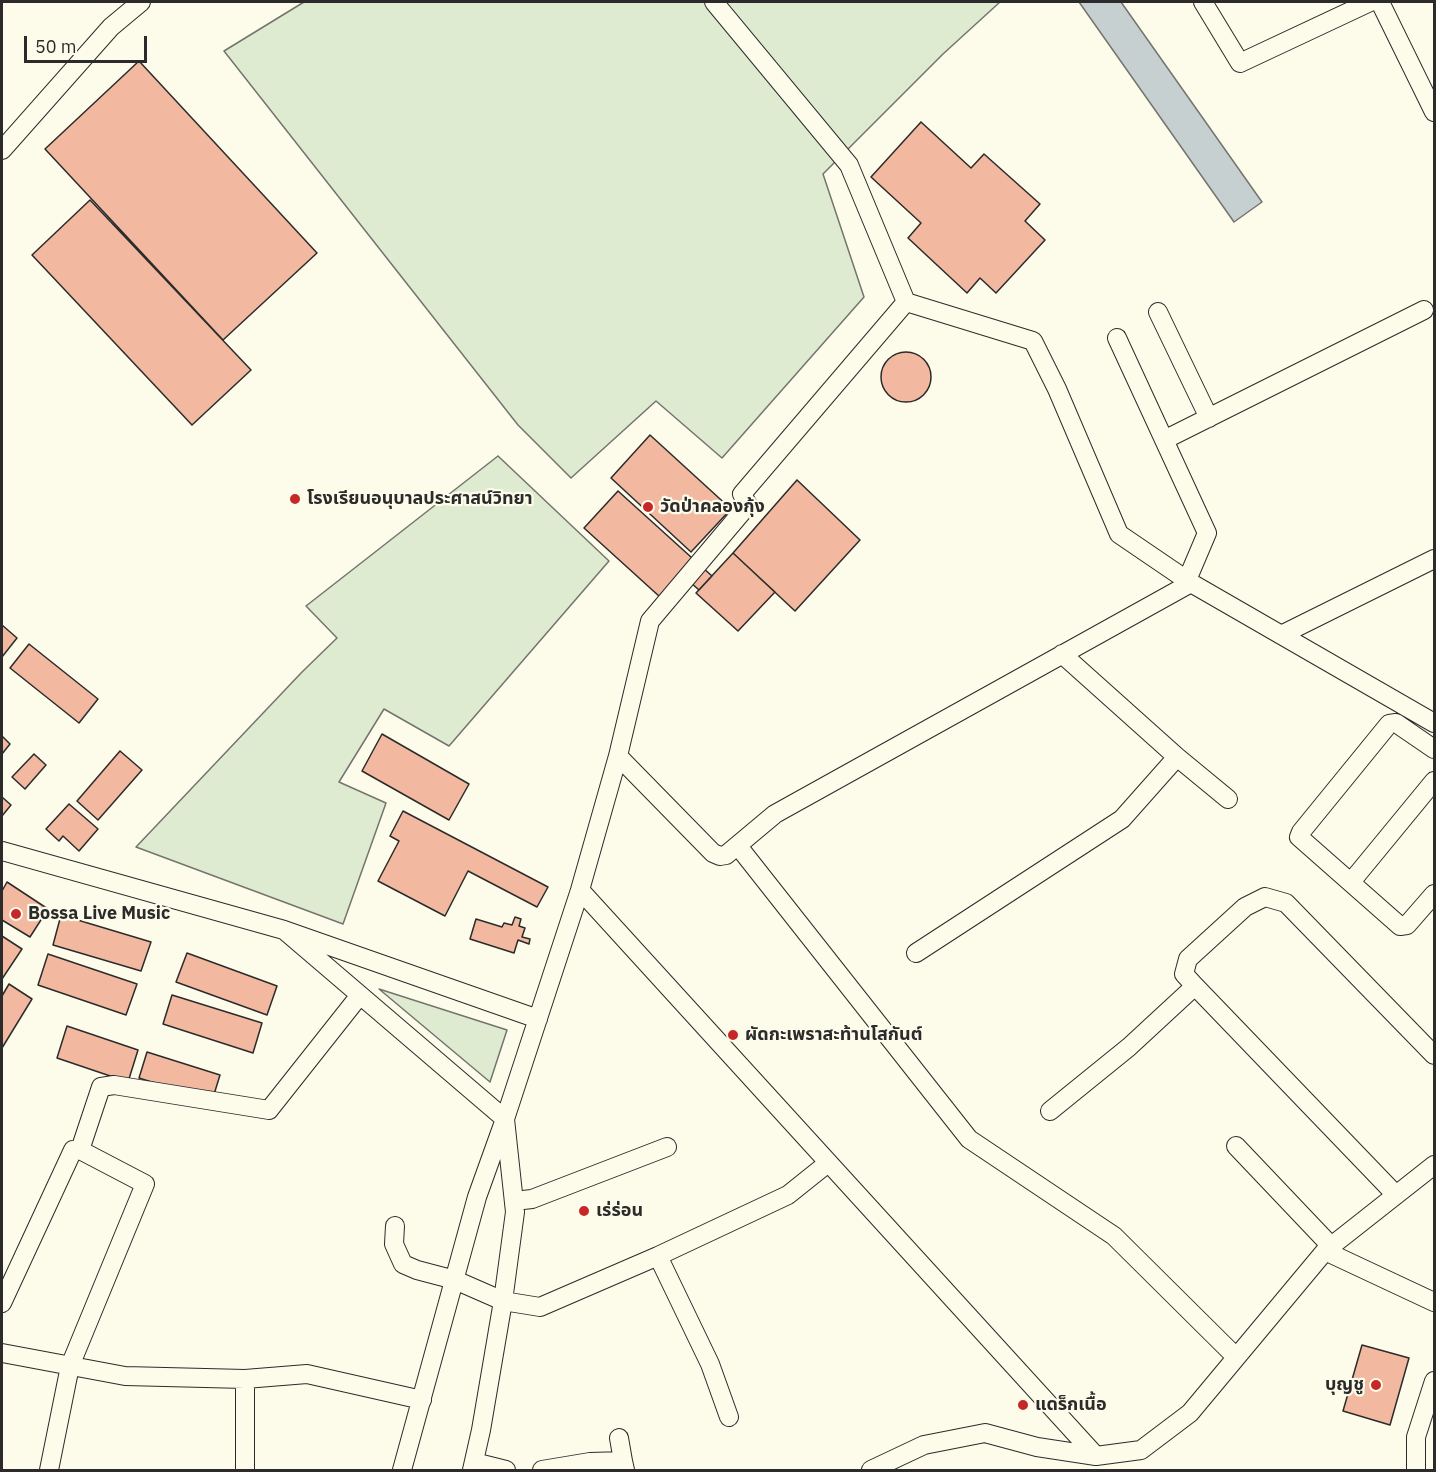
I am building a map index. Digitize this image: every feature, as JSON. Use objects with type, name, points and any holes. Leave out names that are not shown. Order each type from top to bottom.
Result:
[{"type":"street","points":[[2,150],[111,27],[141,2]]},
{"type":"street","points":[[714,2],[849,165],[906,303]]},
{"type":"street","points":[[1203,2],[1240,63],[1370,2]]},
{"type":"street","points":[[1380,2],[1434,112]]},
{"type":"street","points":[[906,303],[1033,342],[1057,389],[1119,534],[1189,581],[1434,723]]},
{"type":"street","points":[[402,1470],[477,1197],[580,890],[618,756],[650,621],[748,506],[742,494],[906,303]]},
{"type":"street","points":[[1164,440],[1424,310]]},
{"type":"street","points":[[1158,312],[1209,418]]},
{"type":"street","points":[[618,756],[713,853],[720,856],[726,855],[775,814],[1189,581],[1207,533],[1117,338]]},
{"type":"street","points":[[1281,634],[1434,559]]},
{"type":"street","points":[[1062,654],[1177,757],[1228,799]]},
{"type":"street","points":[[1434,749],[1396,723],[1389,724],[1301,832],[1300,838],[1400,926],[1407,926],[1434,894]]},
{"type":"street","points":[[915,953],[1122,819],[1177,757]]},
{"type":"street","points":[[1351,882],[1434,781]]},
{"type":"street","points":[[738,846],[969,1139],[1114,1236],[1236,1357]]},
{"type":"street","points":[[2,851],[284,930],[538,1019]]},
{"type":"street","points":[[580,890],[1096,1456]]},
{"type":"street","points":[[1396,1195],[1184,974],[1188,959],[1245,907],[1265,897],[1286,903],[1434,1054]]},
{"type":"street","points":[[284,930],[505,1119],[516,1212],[503,1301],[473,1466],[506,1470]]},
{"type":"street","points":[[1050,1110],[1130,1047],[1195,986]]},
{"type":"street","points":[[80,1150],[101,1087],[114,1085],[269,1110],[360,995]]},
{"type":"street","points":[[1236,1146],[1328,1248],[1434,1302]]},
{"type":"street","points":[[514,1201],[532,1199],[667,1148]]},
{"type":"street","points":[[2,1304],[73,1150],[80,1150],[145,1184],[70,1366],[48,1470]]},
{"type":"street","points":[[394,1226],[394,1244],[403,1264],[455,1280],[503,1301],[540,1307],[658,1256],[788,1195],[828,1162]]},
{"type":"street","points":[[871,1470],[924,1445],[985,1433],[1037,1447],[1096,1456],[1141,1450],[1190,1413],[1328,1248],[1434,1165]]},
{"type":"street","points":[[658,1256],[710,1364],[729,1417]]},
{"type":"street","points":[[2,1353],[125,1376],[245,1379],[307,1374],[422,1400]]},
{"type":"street","points":[[245,1379],[245,1470]]},
{"type":"street","points":[[1416,1470],[1416,1437],[1434,1381]]},
{"type":"street","points":[[542,1470],[590,1462],[624,1466],[619,1438]]},
{"type":"green space","points":[[304,2],[1000,2],[943,54],[823,174],[864,297],[722,458],[656,401],[571,478],[518,425],[224,51]]},
{"type":"green space","points":[[498,456],[609,561],[449,746],[384,709],[339,782],[386,803],[343,924],[136,847],[337,638],[306,606]]},
{"type":"green space","points":[[379,989],[507,1030],[490,1082]]},
{"type":"shaded area","points":[[1079,2],[1121,2],[1262,202],[1234,222]]},
{"type":"building","points":[[139,61],[317,253],[223,340],[45,149]]},
{"type":"building","points":[[921,122],[971,168],[984,154],[1040,204],[1025,221],[1045,240],[996,293],[980,278],[967,293],[908,238],[921,223],[871,177]]},
{"type":"building","points":[[90,200],[251,370],[192,425],[32,255]]},
{"type":"building","points":[[901,352],[911,352],[924,359],[931,372],[931,382],[924,395],[911,402],[901,402],[892,398],[885,391],[881,382],[881,372],[885,363],[892,356]]},
{"type":"building","points":[[650,435],[731,509],[691,552],[611,478]]},
{"type":"building","points":[[797,480],[860,540],[795,611],[733,553]]},
{"type":"building","points":[[618,491],[712,576],[699,590],[681,574],[660,597],[584,528]]},
{"type":"building","points":[[733,553],[775,592],[738,631],[696,593]]},
{"type":"building","points":[[2,625],[17,638],[2,657]]},
{"type":"building","points":[[29,644],[98,699],[79,723],[10,668]]},
{"type":"building","points":[[382,734],[469,784],[449,820],[362,771]]},
{"type":"building","points":[[2,736],[10,744],[2,754]]},
{"type":"building","points":[[120,751],[142,770],[98,820],[77,801]]},
{"type":"building","points":[[34,754],[46,765],[25,789],[12,777]]},
{"type":"building","points":[[2,797],[11,805],[2,816]]},
{"type":"building","points":[[69,804],[98,829],[79,851],[63,836],[59,841],[46,829]]},
{"type":"building","points":[[403,811],[548,887],[537,907],[468,871],[445,916],[378,881],[399,841],[390,836]]},
{"type":"building","points":[[7,882],[48,909],[30,937],[2,920],[2,891]]},
{"type":"building","points":[[61,915],[151,942],[141,971],[53,945]]},
{"type":"building","points":[[515,917],[521,919],[519,926],[525,928],[522,937],[530,939],[529,944],[518,940],[514,953],[470,939],[476,919],[502,927],[504,923],[512,925]]},
{"type":"building","points":[[2,936],[22,949],[2,979]]},
{"type":"building","points":[[187,953],[277,986],[267,1015],[176,982]]},
{"type":"building","points":[[48,954],[137,984],[126,1015],[38,985]]},
{"type":"building","points":[[9,984],[32,999],[2,1048],[2,996]]},
{"type":"building","points":[[172,995],[262,1023],[253,1053],[163,1024]]},
{"type":"building","points":[[67,1026],[138,1050],[128,1082],[57,1058]]},
{"type":"building","points":[[147,1052],[220,1075],[212,1101],[139,1078]]},
{"type":"building","name":"บุญชู","points":[[1362,1345],[1409,1358],[1390,1425],[1343,1411]]},
{"type":"place","name":"โรงเรียนอนุบาลประศาสน์วิทยา","points":[[295,499]]},
{"type":"place","name":"วัดป่าคลองกุ้ง","points":[[648,507]]},
{"type":"place","name":"Bossa Live Music","points":[[16,914]]},
{"type":"place","name":"ผัดกะเพราสะท้านโสกันต์","points":[[733,1035]]},
{"type":"place","name":"เร่ร่อน","points":[[584,1211]]},
{"type":"place","name":"บุญชู","points":[[1376,1385]]},
{"type":"place","name":"แดร็กเนื้อ","points":[[1023,1405]]}]
